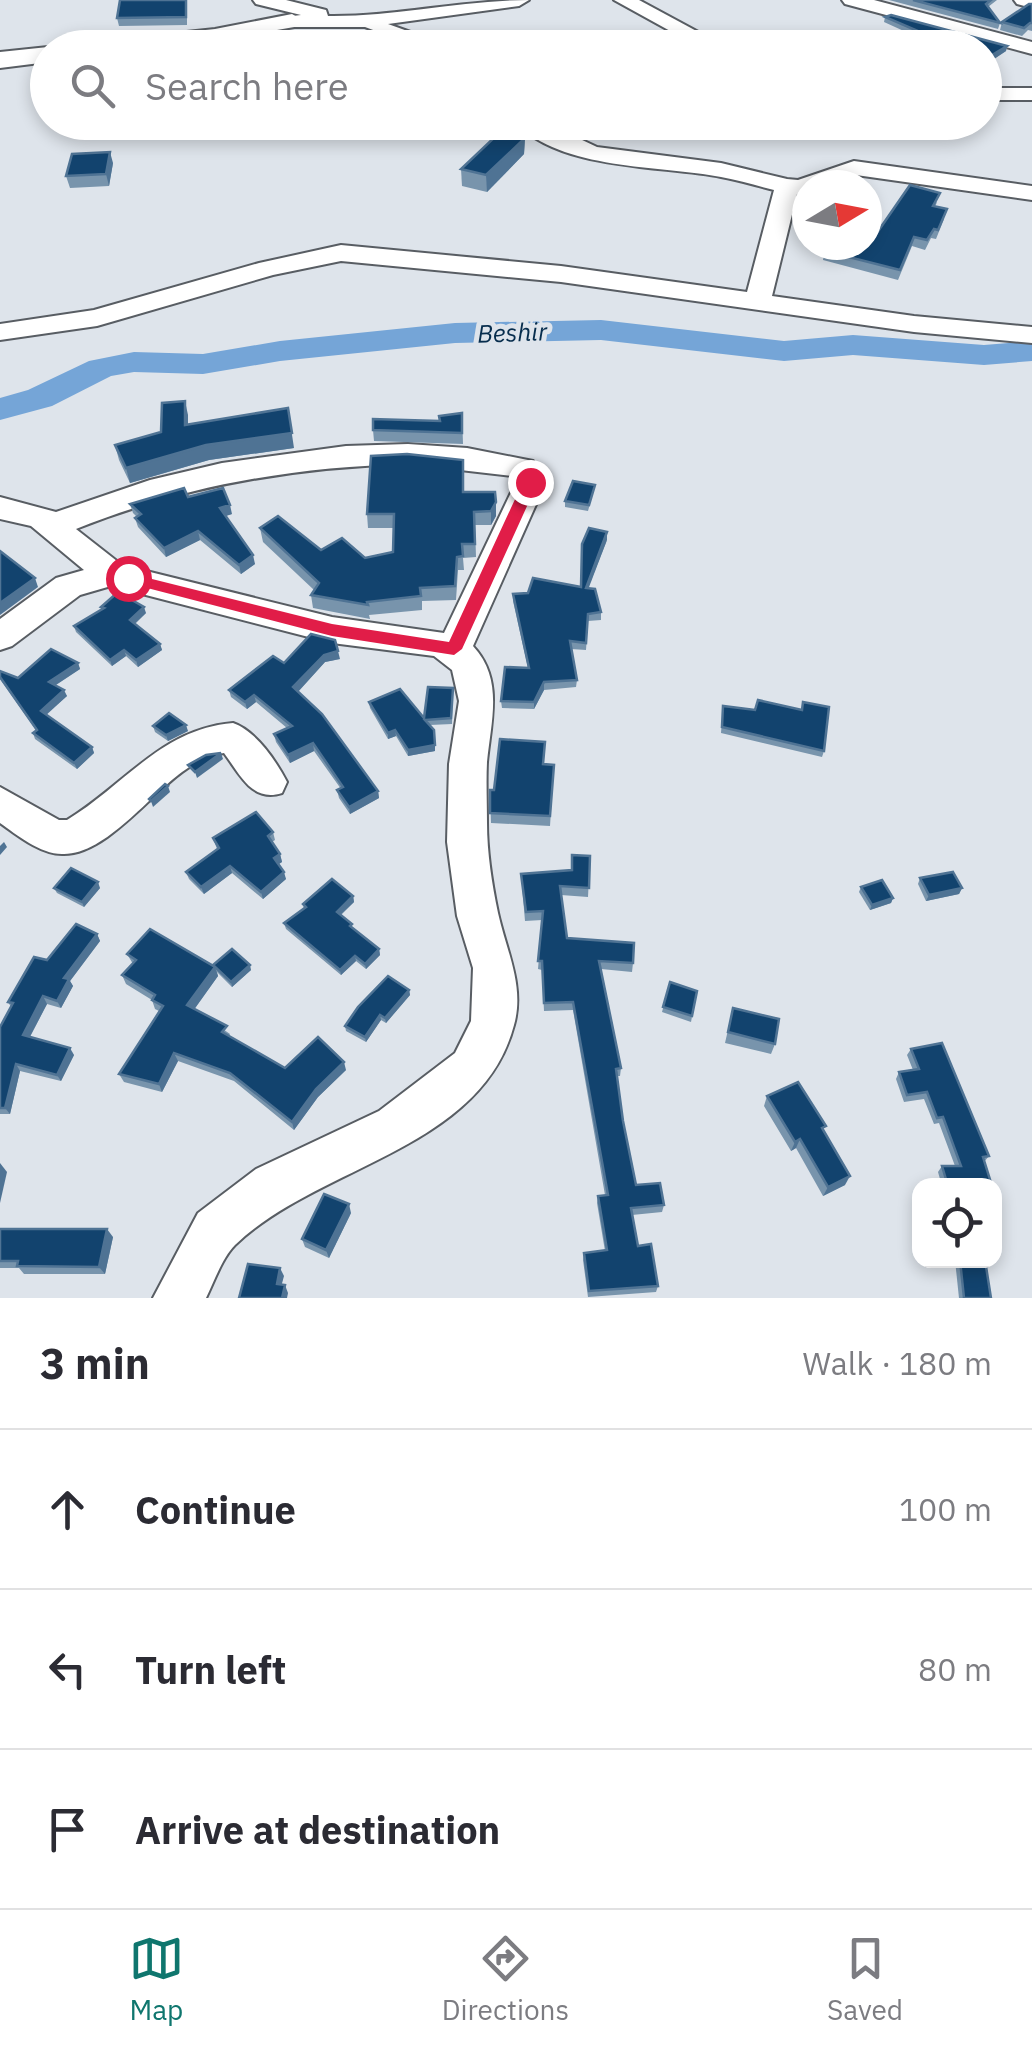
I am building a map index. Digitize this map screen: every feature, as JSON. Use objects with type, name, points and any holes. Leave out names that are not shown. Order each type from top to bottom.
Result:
[{"type":"main road","points":[[246,30],[292,21]]},
{"type":"main road","points":[[0,60],[30,56]]},
{"type":"street","points":[[262,0],[386,30]]},
{"type":"street","points":[[292,21],[360,22],[519,0]]},
{"type":"street","points":[[624,0],[683,30]]},
{"type":"street","points":[[852,0],[964,30]]},
{"type":"street","points":[[1024,0],[1032,2]]},
{"type":"street","points":[[1002,40],[1032,48]]},
{"type":"street","points":[[1002,94],[1032,94]]},
{"type":"street","points":[[560,140],[594,152],[721,170],[787,186],[800,187],[854,168],[1032,193]]},
{"type":"street","points":[[758,301],[787,186]]},
{"type":"street","points":[[0,332],[97,318],[268,268],[341,253],[561,274],[914,324],[1032,336]]},
{"type":"street","points":[[52,526],[104,503],[211,474],[306,461],[413,454],[484,459],[522,468],[530,482],[454,649]]},
{"type":"street","points":[[0,508],[34,515],[111,574],[332,630],[454,649],[469,665],[476,700],[468,764],[467,842],[478,916],[494,968],[493,1024],[471,1068],[396,1127],[273,1186],[215,1230],[178,1298]]},
{"type":"street","points":[[0,637],[68,586],[111,574]]},
{"type":"street","points":[[0,803],[61,838],[80,837],[153,771],[215,735],[233,738],[268,782]]},
{"type":"building","points":[[120,0],[186,0],[186,17],[117,18]]},
{"type":"building","points":[[913,0],[991,0],[986,4],[1000,23]]},
{"type":"building","points":[[1029,4],[1032,23],[1024,28],[1002,22]]},
{"type":"building","points":[[891,15],[947,30],[915,30],[885,17]]},
{"type":"building","points":[[492,140],[523,140],[486,175],[461,169]]},
{"type":"building","points":[[110,152],[106,174],[66,176],[72,154]]},
{"type":"building","points":[[910,185],[940,193],[933,206],[947,209],[938,230],[934,229],[927,240],[914,237],[900,270],[861,260],[882,260],[882,226]]},
{"type":"building","points":[[185,401],[185,425],[288,408],[292,433],[206,445],[126,468],[115,445],[161,432],[162,403]]},
{"type":"building","points":[[462,413],[462,433],[373,430],[373,419],[440,421],[439,416]]},
{"type":"building","points":[[407,454],[463,460],[463,492],[495,492],[496,502],[491,511],[474,512],[475,544],[462,544],[455,586],[420,588],[421,596],[367,602],[368,605],[311,595],[319,583],[260,528],[278,516],[321,550],[342,538],[365,558],[393,552],[394,514],[367,514],[371,456]]},
{"type":"building","points":[[573,481],[595,485],[589,505],[565,501]]},
{"type":"building","points":[[184,488],[188,497],[223,488],[230,505],[220,508],[253,555],[239,565],[198,531],[164,548],[135,518],[141,514],[130,504]]},
{"type":"building","points":[[589,528],[607,532],[586,588],[595,589],[601,612],[588,614],[586,643],[570,641],[577,680],[544,682],[534,702],[501,701],[505,667],[529,668],[513,594],[528,593],[533,578],[581,587],[582,544]]},
{"type":"building","points":[[0,551],[35,578],[0,603]]},
{"type":"building","points":[[118,592],[144,607],[130,620],[160,644],[136,660],[124,650],[110,660],[74,626],[104,608],[101,607]]},
{"type":"building","points":[[311,634],[335,640],[338,651],[324,655],[293,687],[322,714],[378,791],[349,807],[337,790],[343,787],[313,743],[288,755],[274,734],[292,726],[254,695],[245,702],[229,690],[273,656],[284,663]]},
{"type":"building","points":[[51,649],[78,663],[49,682],[64,690],[41,711],[92,747],[74,763],[33,733],[37,730],[0,677],[0,671],[18,678]]},
{"type":"building","points":[[428,687],[453,688],[451,718],[425,720],[434,730],[435,745],[408,750],[395,730],[388,733],[369,702],[400,689],[424,718]]},
{"type":"building","points":[[758,700],[802,710],[803,702],[829,707],[824,751],[722,727],[723,706],[755,710]]},
{"type":"building","points":[[169,713],[186,725],[166,735],[153,726]]},
{"type":"building","points":[[500,739],[545,742],[543,764],[554,765],[550,816],[490,813],[490,790],[494,790]]},
{"type":"building","points":[[221,753],[195,772],[188,765],[206,755]]},
{"type":"building","points":[[165,784],[168,786],[151,801],[149,799]]},
{"type":"building","points":[[256,812],[273,832],[268,836],[280,854],[274,858],[284,872],[261,892],[230,866],[201,887],[186,872],[219,848],[213,838]]},
{"type":"building","points":[[572,855],[590,856],[589,888],[560,886],[567,938],[634,943],[633,963],[599,961],[621,1068],[616,1069],[636,1185],[660,1183],[664,1205],[631,1208],[638,1246],[651,1244],[658,1286],[589,1291],[584,1253],[607,1250],[598,1196],[608,1195],[573,1002],[544,1003],[542,961],[538,961],[543,911],[526,912],[521,874],[572,870]]},
{"type":"building","points":[[71,868],[98,882],[82,902],[54,888]]},
{"type":"building","points":[[953,872],[962,888],[929,895],[920,878]]},
{"type":"building","points":[[332,879],[353,896],[337,912],[379,949],[365,964],[355,956],[340,970],[284,923],[306,907],[303,904]]},
{"type":"building","points":[[882,880],[893,898],[872,905],[861,887]]},
{"type":"building","points":[[76,924],[97,934],[64,978],[69,979],[57,1001],[43,996],[23,1035],[70,1048],[57,1075],[16,1064],[5,1108],[0,1108],[0,1027],[13,1003],[8,1002],[34,957],[47,960]]},
{"type":"building","points":[[150,929],[215,967],[187,1005],[227,1026],[222,1032],[285,1068],[318,1037],[344,1062],[316,1089],[292,1122],[230,1073],[174,1053],[159,1084],[119,1074],[163,1006],[152,1000],[155,995],[122,975],[136,960],[127,954]]},
{"type":"building","points":[[232,949],[250,965],[231,982],[213,965]]},
{"type":"building","points":[[388,976],[409,990],[385,1018],[380,1015],[365,1037],[345,1026],[358,1007]]},
{"type":"building","points":[[670,982],[697,991],[692,1016],[663,1007]]},
{"type":"building","points":[[733,1008],[779,1019],[775,1044],[728,1032]]},
{"type":"building","points":[[942,1043],[989,1156],[983,1157],[990,1178],[946,1178],[942,1166],[961,1166],[943,1117],[937,1118],[927,1092],[907,1095],[899,1072],[919,1069],[911,1049]]},
{"type":"building","points":[[798,1082],[826,1126],[822,1128],[850,1176],[828,1187],[800,1139],[795,1142],[767,1096]]},
{"type":"building","points":[[324,1194],[349,1204],[326,1250],[302,1239]]},
{"type":"building","points":[[0,1229],[107,1229],[99,1267],[17,1266],[18,1261],[0,1261]]},
{"type":"building","points":[[248,1264],[280,1268],[277,1284],[285,1285],[282,1298],[239,1298]]},
{"type":"building","points":[[961,1268],[986,1268],[991,1298],[964,1298]]},
{"type":"waterway","name":"Beshir","points":[[0,409],[40,398],[101,368],[134,362],[203,364],[280,351],[455,333],[601,330],[784,351],[853,345],[984,355],[1032,351]]},
{"type":"route","points":[[128,578],[332,630],[454,649],[530,482]]}]
